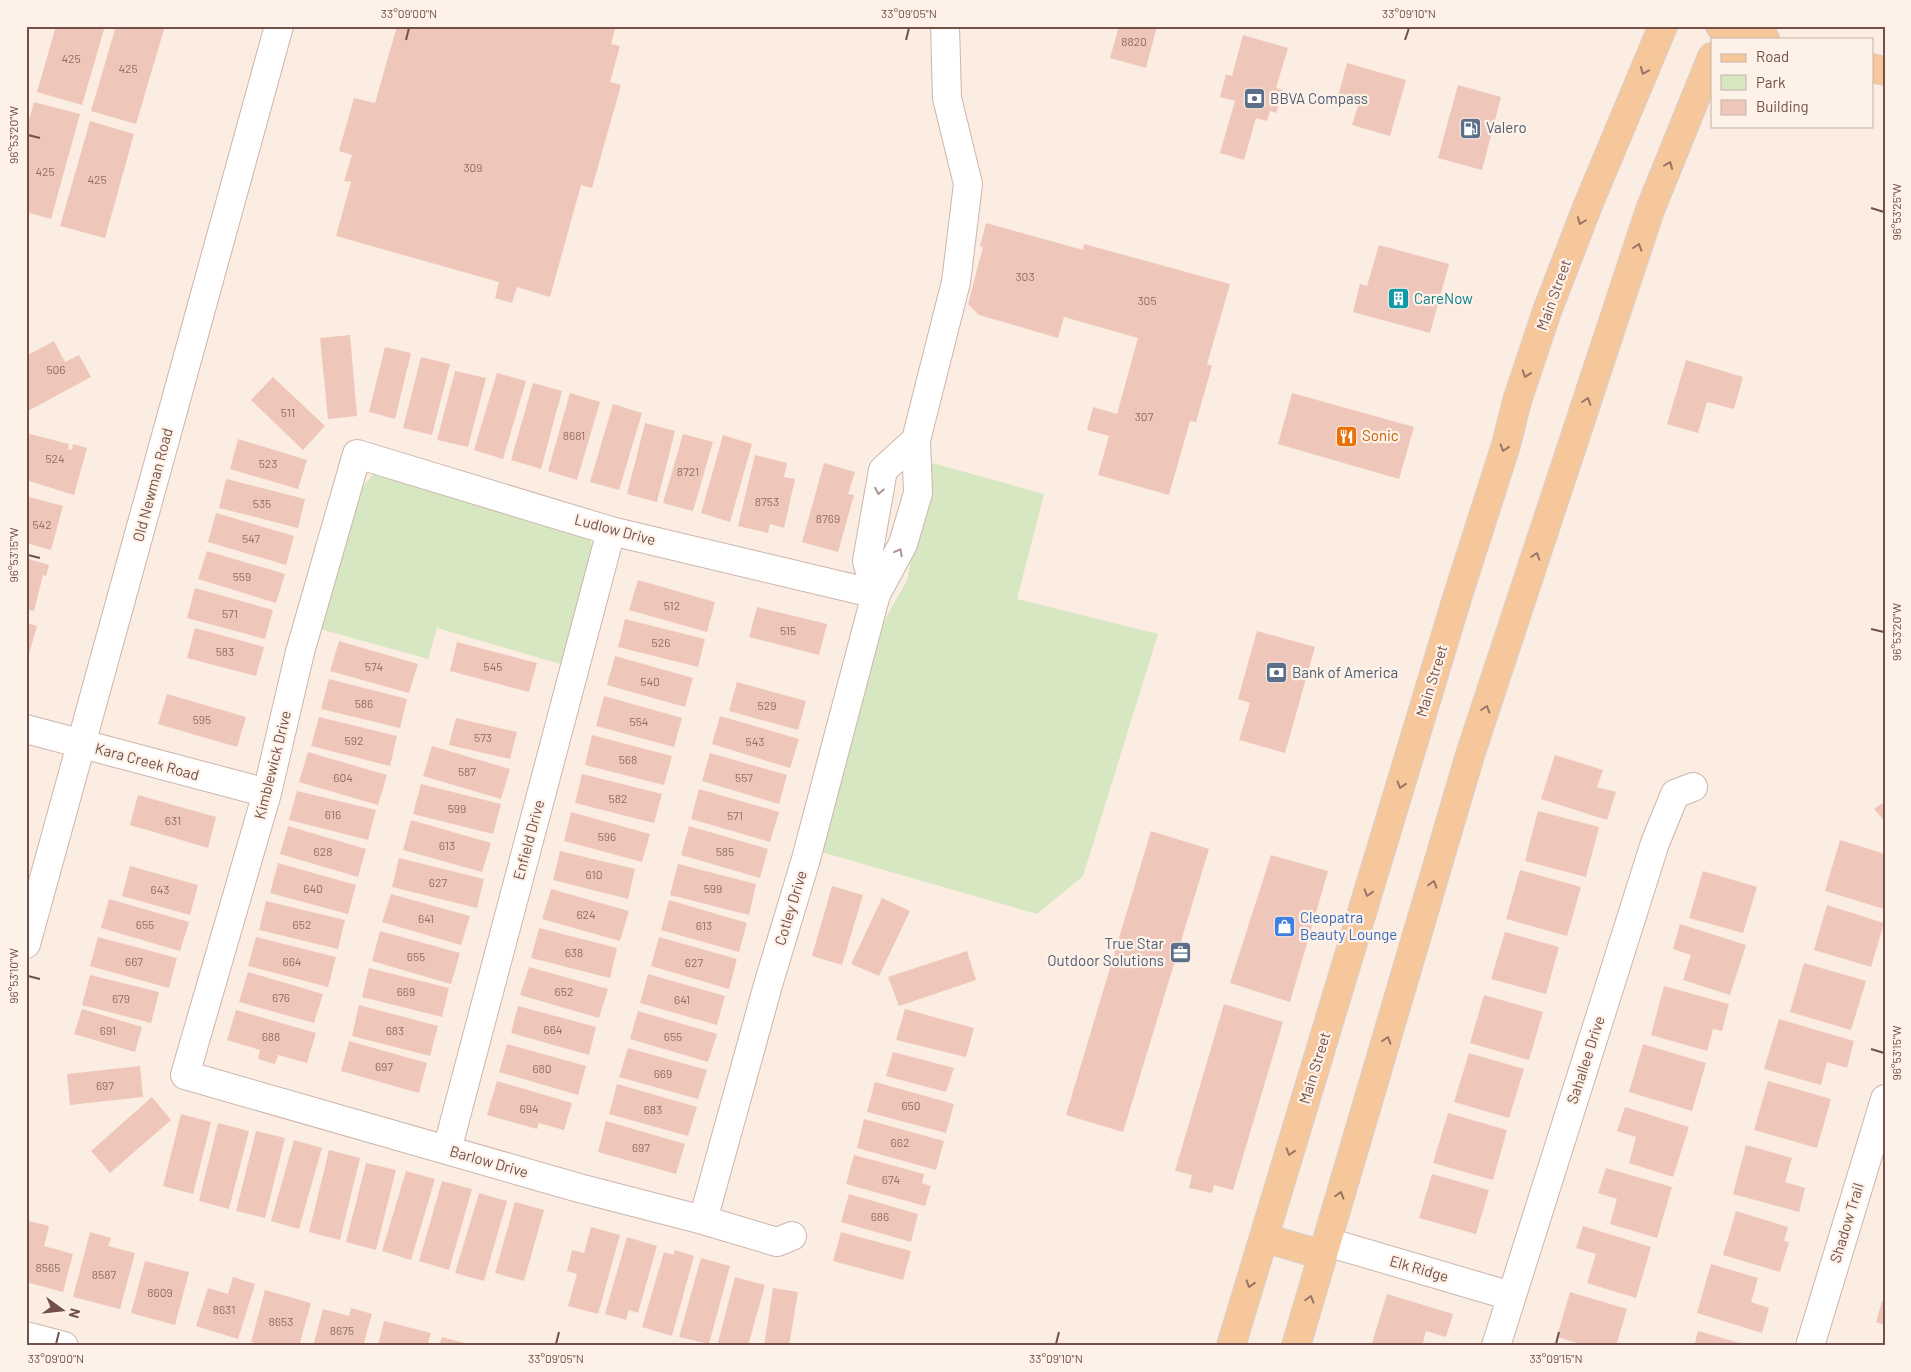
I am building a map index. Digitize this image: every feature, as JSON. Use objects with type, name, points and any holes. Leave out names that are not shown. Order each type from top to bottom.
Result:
[{"type":"main road","name":"Main Street","points":[[1231,1346],[1457,598],[1506,445],[1517,401],[1547,311],[1588,205],[1663,26]]},
{"type":"main road","points":[[1722,30],[1760,38]]},
{"type":"main road","points":[[1296,1346],[1473,746],[1650,210],[1711,59]]},
{"type":"main road","points":[[1264,1238],[1325,1249]]},
{"type":"street","name":"Old Newman Road","points":[[26,944],[279,26]]},
{"type":"street","name":"Cotley Drive","points":[[703,1220],[768,985],[806,859],[876,594],[903,544],[918,493],[916,440],[956,282],[968,184],[947,98],[945,26]]},
{"type":"street","points":[[876,594],[867,561],[883,470],[916,440]]},
{"type":"street","name":"Ludlow Drive","points":[[357,454],[611,530],[876,594]]},
{"type":"street","name":"Kimblewick Drive","points":[[185,1075],[267,794],[300,652],[357,454]]},
{"type":"street","name":"Enfield Drive","points":[[446,1150],[611,530]]},
{"type":"street","name":"Kara Creek Road","points":[[26,729],[267,794]]},
{"type":"street","name":"Sahallee Drive","points":[[1496,1346],[1655,843],[1675,794],[1693,787]]},
{"type":"street","name":"Barlow Drive","points":[[185,1075],[579,1188],[703,1220],[777,1242],[792,1236]]},
{"type":"street","name":"Shadow Trail","points":[[1810,1346],[1885,1099]]},
{"type":"street","name":"Elk Ridge","points":[[1325,1249],[1511,1296]]},
{"type":"street","points":[[26,1336],[64,1346]]},
{"type":"green space","points":[[932,463],[1044,494],[1017,599],[1158,634],[1083,876],[1037,914],[818,851],[877,634],[907,580]]},
{"type":"green space","points":[[374,473],[590,539],[593,551],[564,665],[437,628],[428,659],[320,629],[357,494]]},
{"type":"building","points":[[56,26],[105,26],[82,105],[37,92]]},
{"type":"building","points":[[116,26],[165,26],[136,124],[91,111]]},
{"type":"building","points":[[397,26],[616,26],[611,44],[620,46],[610,82],[621,85],[592,188],[581,185],[550,297],[517,287],[512,303],[495,298],[499,282],[336,236],[351,182],[344,181],[352,155],[339,151],[354,98],[375,103]]},
{"type":"building","points":[[1119,26],[1157,26],[1146,68],[1110,58]]},
{"type":"building","name":"BBVA Compass","points":[[1243,35],[1288,48],[1276,88],[1283,90],[1276,113],[1270,111],[1267,121],[1256,118],[1244,160],[1220,153],[1235,101],[1220,97],[1226,74],[1232,76]]},
{"type":"building","points":[[1347,63],[1406,80],[1390,136],[1352,125],[1358,106],[1337,100]]},
{"type":"building","name":"Valero","points":[[1458,85],[1501,97],[1482,170],[1438,158]]},
{"type":"building","points":[[34,102],[80,114],[51,219],[26,212],[26,131]]},
{"type":"building","points":[[90,121],[134,134],[105,238],[60,226]]},
{"type":"building","points":[[986,223],[1083,250],[1084,244],[1230,284],[1207,364],[1212,366],[1196,422],[1190,421],[1169,495],[1098,475],[1109,436],[1087,430],[1093,407],[1117,414],[1138,338],[1064,317],[1058,338],[979,315],[968,304],[983,247],[980,246]]},
{"type":"building","name":"CareNow","points":[[1379,245],[1449,264],[1430,333],[1353,312],[1360,284],[1367,286]]},
{"type":"building","points":[[350,335],[357,416],[328,419],[320,338]]},
{"type":"building","points":[[54,341],[65,362],[79,355],[91,377],[28,411],[26,356]]},
{"type":"building","points":[[385,347],[411,353],[395,419],[369,412]]},
{"type":"building","points":[[421,357],[450,364],[432,435],[403,428]]},
{"type":"building","points":[[1686,360],[1743,377],[1734,409],[1707,402],[1698,433],[1667,424]]},
{"type":"building","points":[[455,371],[486,378],[468,447],[437,440]]},
{"type":"building","points":[[497,373],[526,381],[503,459],[474,450]]},
{"type":"building","points":[[273,377],[325,426],[303,450],[251,400]]},
{"type":"building","points":[[533,383],[562,391],[541,469],[511,460]]},
{"type":"building","points":[[570,393],[600,402],[577,480],[548,471]]},
{"type":"building","name":"Sonic","points":[[1292,393],[1414,427],[1399,479],[1278,444]]},
{"type":"building","points":[[613,404],[642,413],[619,490],[590,482]]},
{"type":"building","points":[[645,423],[675,431],[657,502],[627,494]]},
{"type":"building","points":[[26,433],[69,444],[68,449],[72,450],[73,444],[87,448],[74,495],[26,480]]},
{"type":"building","points":[[683,434],[713,442],[693,511],[663,503]]},
{"type":"building","points":[[723,435],[752,444],[730,522],[701,513]]},
{"type":"building","points":[[238,439],[307,460],[298,489],[230,469]]},
{"type":"building","points":[[755,455],[787,463],[784,477],[795,479],[784,528],[770,524],[768,533],[738,526]]},
{"type":"building","points":[[824,463],[855,472],[848,494],[854,495],[838,552],[802,542]]},
{"type":"building","points":[[226,479],[305,499],[298,528],[219,508]]},
{"type":"building","points":[[26,496],[63,506],[51,550],[26,543]]},
{"type":"building","points":[[216,513],[294,536],[286,565],[208,542]]},
{"type":"building","points":[[207,551],[285,574],[276,603],[198,579]]},
{"type":"building","points":[[26,558],[49,565],[46,576],[43,575],[34,611],[26,609]]},
{"type":"building","points":[[638,580],[715,602],[707,632],[629,610]]},
{"type":"building","points":[[195,588],[273,610],[265,639],[187,618]]},
{"type":"building","points":[[757,607],[827,624],[819,655],[749,637]]},
{"type":"building","points":[[625,619],[705,639],[698,667],[618,647]]},
{"type":"building","points":[[26,623],[37,626],[27,661],[26,661]]},
{"type":"building","points":[[195,628],[264,647],[256,676],[187,658]]},
{"type":"building","name":"Bank of America","points":[[1257,631],[1315,647],[1285,753],[1239,740],[1250,703],[1238,699]]},
{"type":"building","points":[[339,641],[418,664],[409,693],[330,671]]},
{"type":"building","points":[[457,642],[537,663],[529,692],[450,671]]},
{"type":"building","points":[[615,656],[693,678],[685,707],[607,685]]},
{"type":"building","points":[[329,679],[407,699],[400,728],[321,709]]},
{"type":"building","points":[[737,682],[806,701],[798,730],[729,711]]},
{"type":"building","points":[[167,694],[246,717],[237,747],[158,724]]},
{"type":"building","points":[[604,696],[682,718],[674,747],[596,726]]},
{"type":"building","points":[[720,716],[799,739],[790,768],[712,744]]},
{"type":"building","points":[[319,717],[397,736],[390,766],[311,746]]},
{"type":"building","points":[[456,718],[517,732],[510,759],[449,745]]},
{"type":"building","points":[[592,735],[672,756],[664,785],[585,765]]},
{"type":"building","points":[[432,746],[510,769],[501,799],[423,776]]},
{"type":"building","points":[[308,752],[387,775],[378,805],[299,782]]},
{"type":"building","points":[[710,753],[787,775],[779,804],[702,781]]},
{"type":"building","points":[[1555,755],[1603,770],[1597,787],[1616,792],[1607,820],[1541,799]]},
{"type":"building","points":[[582,774],[662,794],[654,823],[575,803]]},
{"type":"building","points":[[421,784],[501,804],[493,834],[413,814]]},
{"type":"building","points":[[699,789],[779,812],[770,842],[691,819]]},
{"type":"building","points":[[297,791],[376,810],[368,840],[289,820]]},
{"type":"building","points":[[138,795],[216,817],[208,848],[130,825]]},
{"type":"building","points":[[1885,801],[1885,822],[1874,809]]},
{"type":"building","points":[[1538,811],[1599,827],[1586,877],[1525,861]]},
{"type":"building","points":[[571,812],[650,834],[642,862],[564,841]]},
{"type":"building","points":[[411,820],[491,843],[482,872],[403,850]]},
{"type":"building","points":[[288,826],[366,849],[358,877],[280,854]]},
{"type":"building","points":[[689,826],[768,849],[760,878],[681,855]]},
{"type":"building","points":[[1151,831],[1209,849],[1123,1132],[1066,1115]]},
{"type":"building","points":[[1840,840],[1885,854],[1884,909],[1825,891]]},
{"type":"building","points":[[560,851],[635,869],[628,899],[553,880]]},
{"type":"building","points":[[1271,855],[1328,871],[1290,1002],[1230,983]]},
{"type":"building","points":[[399,858],[484,879],[477,908],[392,887]]},
{"type":"building","points":[[278,863],[356,885],[348,914],[270,893]]},
{"type":"building","points":[[678,864],[756,884],[749,915],[670,895]]},
{"type":"building","points":[[130,866],[198,885],[190,915],[122,896]]},
{"type":"building","points":[[1520,870],[1581,887],[1567,936],[1506,919]]},
{"type":"building","points":[[1703,871],[1757,887],[1743,933],[1689,918]]},
{"type":"building","points":[[832,886],[863,895],[842,965],[812,956]]},
{"type":"building","points":[[551,889],[629,911],[620,941],[542,919]]},
{"type":"building","points":[[391,894],[470,916],[461,945],[382,922]]},
{"type":"building","points":[[882,898],[910,911],[879,976],[851,964]]},
{"type":"building","points":[[109,899],[189,922],[180,951],[101,928]]},
{"type":"building","points":[[669,900],[747,923],[739,952],[661,930]]},
{"type":"building","points":[[266,901],[345,920],[338,949],[259,930]]},
{"type":"building","points":[[1827,905],[1884,923],[1871,967],[1814,950]]},
{"type":"building","points":[[1680,924],[1746,945],[1730,995],[1683,980],[1691,955],[1673,949]]},
{"type":"building","points":[[539,928],[617,948],[610,978],[531,958]]},
{"type":"building","points":[[380,931],[460,953],[451,984],[372,961]]},
{"type":"building","points":[[1505,932],[1559,947],[1546,994],[1491,979]]},
{"type":"building","points":[[98,937],[177,958],[169,988],[90,966]]},
{"type":"building","points":[[256,937],[336,957],[328,987],[248,966]]},
{"type":"building","points":[[659,937],[737,959],[729,989],[651,966]]},
{"type":"building","points":[[967,951],[976,980],[899,1006],[888,977]]},
{"type":"building","points":[[1804,963],[1866,981],[1851,1030],[1790,1012]]},
{"type":"building","points":[[529,967],[608,989],[599,1018],[520,995]]},
{"type":"building","points":[[369,968],[449,988],[442,1017],[362,997]]},
{"type":"building","points":[[248,972],[323,994],[314,1023],[239,1002]]},
{"type":"building","points":[[648,974],[725,996],[717,1025],[640,1003]]},
{"type":"building","points":[[90,975],[159,992],[151,1023],[82,1005]]},
{"type":"building","points":[[1664,986],[1729,1004],[1722,1031],[1713,1029],[1707,1051],[1651,1035]]},
{"type":"building","points":[[1484,995],[1543,1012],[1529,1060],[1470,1043]]},
{"type":"building","points":[[1224,1004],[1283,1022],[1233,1190],[1214,1185],[1212,1193],[1189,1188],[1192,1175],[1175,1171]]},
{"type":"building","points":[[359,1005],[438,1026],[430,1056],[352,1036]]},
{"type":"building","points":[[518,1006],[596,1027],[589,1055],[511,1033]]},
{"type":"building","points":[[82,1009],[142,1027],[135,1052],[74,1034]]},
{"type":"building","points":[[905,1009],[974,1028],[966,1057],[896,1040]]},
{"type":"building","points":[[236,1010],[316,1033],[307,1063],[278,1055],[275,1064],[258,1059],[260,1050],[227,1040]]},
{"type":"building","points":[[638,1011],[717,1034],[708,1062],[630,1039]]},
{"type":"building","points":[[1779,1019],[1854,1041],[1847,1068],[1827,1062],[1821,1085],[1764,1069]]},
{"type":"building","points":[[349,1041],[427,1063],[419,1093],[341,1071]]},
{"type":"building","points":[[507,1044],[586,1066],[578,1095],[499,1072]]},
{"type":"building","points":[[1643,1044],[1706,1063],[1692,1111],[1629,1092]]},
{"type":"building","points":[[628,1048],[707,1070],[698,1099],[619,1077]]},
{"type":"building","points":[[893,1052],[954,1068],[946,1092],[886,1076]]},
{"type":"building","points":[[1469,1053],[1524,1069],[1509,1118],[1454,1102]]},
{"type":"building","points":[[140,1066],[143,1097],[70,1105],[67,1074]]},
{"type":"building","points":[[497,1081],[572,1103],[564,1130],[539,1123],[537,1129],[487,1115]]},
{"type":"building","points":[[1768,1081],[1831,1099],[1817,1148],[1754,1130]]},
{"type":"building","points":[[875,1082],[954,1104],[946,1133],[867,1112]]},
{"type":"building","points":[[617,1084],[697,1107],[688,1136],[609,1114]]},
{"type":"building","points":[[152,1097],[171,1120],[110,1173],[91,1151]]},
{"type":"building","points":[[1625,1107],[1689,1127],[1673,1177],[1629,1163],[1636,1137],[1617,1131]]},
{"type":"building","points":[[1448,1113],[1507,1130],[1493,1180],[1433,1163]]},
{"type":"building","points":[[181,1114],[211,1122],[193,1194],[163,1186]]},
{"type":"building","points":[[864,1119],[944,1141],[936,1170],[857,1148]]},
{"type":"building","points":[[606,1121],[685,1144],[676,1174],[598,1152]]},
{"type":"building","points":[[218,1123],[249,1131],[229,1209],[199,1201]]},
{"type":"building","points":[[256,1131],[285,1138],[265,1218],[236,1211]]},
{"type":"building","points":[[294,1140],[322,1148],[299,1229],[271,1221]]},
{"type":"building","points":[[1746,1145],[1792,1158],[1785,1182],[1805,1188],[1799,1212],[1733,1194]]},
{"type":"building","points":[[329,1150],[360,1158],[340,1240],[309,1232]]},
{"type":"building","points":[[854,1155],[924,1174],[922,1183],[931,1186],[925,1206],[846,1184]]},
{"type":"building","points":[[366,1163],[396,1170],[376,1250],[346,1242]]},
{"type":"building","points":[[1606,1168],[1672,1187],[1657,1238],[1610,1224],[1617,1199],[1598,1193]]},
{"type":"building","points":[[406,1171],[435,1179],[411,1260],[382,1251]]},
{"type":"building","points":[[1432,1174],[1489,1190],[1476,1234],[1419,1218]]},
{"type":"building","points":[[442,1181],[472,1189],[449,1270],[419,1261]]},
{"type":"building","points":[[479,1193],[507,1201],[484,1281],[455,1273]]},
{"type":"building","points":[[849,1194],[918,1214],[911,1242],[841,1222]]},
{"type":"building","points":[[515,1202],[544,1210],[524,1281],[495,1273]]},
{"type":"building","points":[[1736,1211],[1788,1227],[1784,1241],[1789,1242],[1780,1272],[1723,1255]]},
{"type":"building","points":[[29,1221],[49,1226],[44,1246],[73,1254],[63,1292],[26,1282],[26,1233]]},
{"type":"building","points":[[1583,1226],[1651,1247],[1636,1298],[1587,1283],[1596,1254],[1576,1248]]},
{"type":"building","points":[[591,1227],[620,1235],[598,1314],[568,1306],[577,1274],[567,1271],[572,1250],[584,1253]]},
{"type":"building","points":[[90,1232],[111,1238],[108,1246],[135,1253],[120,1309],[73,1297]]},
{"type":"building","points":[[841,1232],[911,1251],[903,1280],[833,1261]]},
{"type":"building","points":[[627,1237],[657,1246],[638,1313],[629,1310],[626,1320],[605,1314]]},
{"type":"building","points":[[675,1250],[694,1256],[672,1336],[642,1327],[664,1252],[673,1255]]},
{"type":"building","points":[[701,1258],[730,1266],[709,1344],[679,1337]]},
{"type":"building","points":[[145,1261],[189,1272],[175,1325],[131,1313]]},
{"type":"building","points":[[1711,1264],[1758,1278],[1751,1302],[1769,1308],[1762,1333],[1697,1313]]},
{"type":"building","points":[[233,1277],[255,1284],[238,1339],[196,1326],[208,1288],[228,1294]]},
{"type":"building","points":[[735,1277],[765,1285],[748,1346],[717,1346]]},
{"type":"building","points":[[773,1288],[798,1292],[789,1346],[764,1346]]},
{"type":"building","points":[[265,1290],[311,1303],[299,1346],[265,1346],[251,1342]]},
{"type":"building","points":[[1570,1292],[1627,1309],[1616,1346],[1587,1346],[1557,1337]]},
{"type":"building","points":[[1387,1294],[1453,1314],[1446,1337],[1426,1331],[1422,1346],[1382,1346],[1372,1343]]},
{"type":"building","points":[[1882,1301],[1885,1302],[1885,1325],[1876,1322]]},
{"type":"building","points":[[351,1308],[372,1314],[363,1346],[313,1346],[323,1309],[349,1316]]},
{"type":"building","points":[[384,1321],[431,1333],[427,1346],[378,1346]]},
{"type":"building","points":[[1698,1331],[1747,1345],[1747,1346],[1694,1346]]},
{"type":"building","points":[[442,1337],[472,1345],[472,1346],[439,1346]]},
{"type":"place","name":"BBVA Compass","points":[[1254,99]]},
{"type":"place","name":"Valero","points":[[1470,128]]},
{"type":"place","name":"CareNow","points":[[1398,299]]},
{"type":"place","name":"Sonic","points":[[1346,436]]},
{"type":"place","name":"Bank of America","points":[[1276,673]]},
{"type":"place","name":"Cleopatra Beauty Lounge","points":[[1284,927]]},
{"type":"place","name":"True Star Outdoor Solutions","points":[[1180,953]]}]
